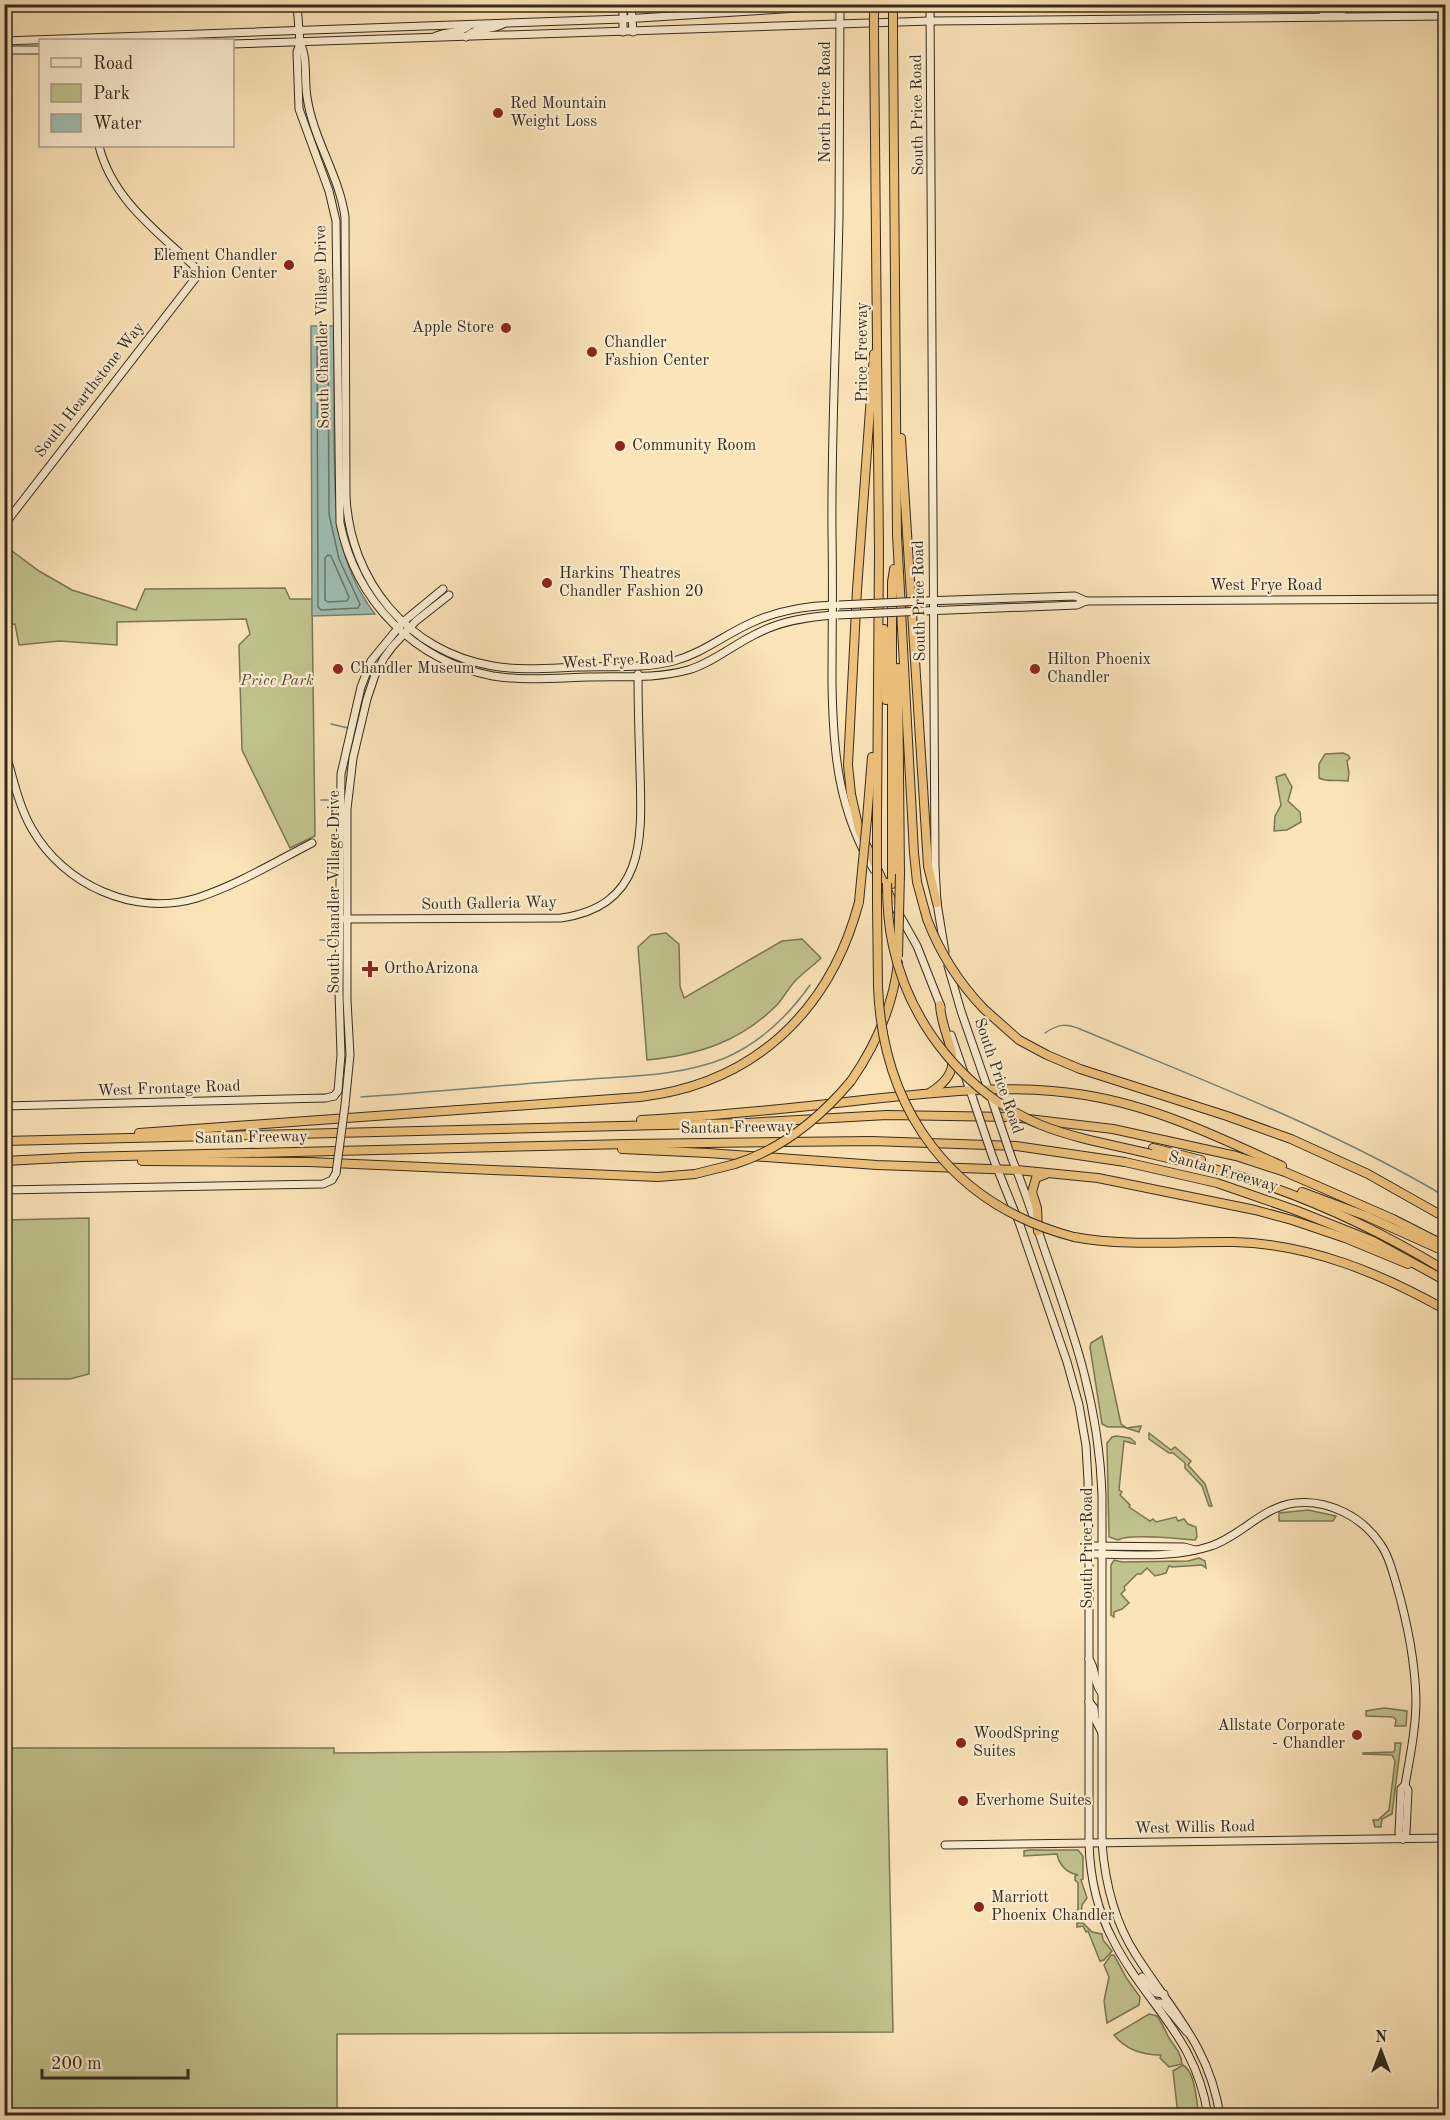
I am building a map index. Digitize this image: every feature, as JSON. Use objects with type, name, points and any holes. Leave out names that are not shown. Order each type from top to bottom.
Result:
[{"type":"highway","name":"Price Freeway","points":[[874,4],[879,551],[877,699]]},
{"type":"highway","name":"Price Freeway","points":[[893,4],[897,550]]},
{"type":"highway","points":[[878,321],[868,418],[847,754],[851,794],[859,830],[892,901]]},
{"type":"highway","points":[[896,350],[928,866],[937,903]]},
{"type":"highway","points":[[890,883],[892,582],[897,550]]},
{"type":"highway","points":[[9,1161],[250,1160],[658,1176],[694,1174],[735,1164],[763,1153],[802,1129],[829,1107],[851,1081],[873,1046],[887,1015],[896,983],[900,874],[895,587],[897,550]]},
{"type":"highway","points":[[897,550],[914,852],[919,889],[927,919],[945,959],[962,984],[984,1009],[1019,1040],[1047,1055],[1080,1069],[1291,1139],[1368,1174],[1446,1218]]},
{"type":"highway","points":[[879,551],[883,576],[890,883],[895,931],[902,962],[912,990],[935,1031],[967,1070],[992,1091],[1040,1119],[1221,1171],[1302,1198],[1372,1229],[1446,1271]]},
{"type":"highway","points":[[80,1139],[656,1095],[687,1088],[723,1074],[752,1059],[801,1017],[828,981],[848,938],[859,902],[877,699]]},
{"type":"highway","points":[[877,699],[878,987],[881,1025],[886,1054],[895,1082],[914,1121],[934,1148],[968,1183],[997,1204],[1033,1223],[1074,1237],[1121,1243],[1236,1242],[1300,1251],[1371,1271],[1446,1310]]},
{"type":"highway","points":[[930,1093],[944,1084],[952,1069],[952,1054],[941,1020],[940,1005]]},
{"type":"highway","points":[[531,1128],[583,1122],[715,1116],[970,1090],[1083,1094],[1136,1107],[1186,1124],[1364,1201],[1393,1219]]},
{"type":"highway","name":"Santan Freeway","points":[[4,1141],[745,1123],[887,1115],[1011,1116],[1113,1129],[1236,1156],[1285,1172],[1393,1219],[1446,1246]]},
{"type":"highway","name":"Santan Freeway","points":[[9,1161],[177,1154],[565,1146],[883,1142],[1006,1145],[1079,1154],[1171,1172],[1228,1187],[1295,1210],[1373,1241],[1446,1281]]},
{"type":"highway","points":[[565,1146],[708,1153],[877,1166],[1053,1173],[1134,1185],[1282,1217],[1432,1272]]},
{"type":"highway","points":[[1151,1151],[1239,1170],[1366,1216],[1446,1252]]},
{"type":"highway","points":[[1038,1231],[1037,1208],[1032,1188],[1036,1178],[1040,1175],[1053,1173]]},
{"type":"main road","points":[[297,4],[300,42]]},
{"type":"main road","points":[[622,4],[623,32]]},
{"type":"main road","points":[[631,4],[633,32]]},
{"type":"main road","points":[[92,39],[632,19],[762,8],[893,4]]},
{"type":"main road","name":"South Price Road","points":[[930,4],[937,903],[952,981],[1072,1327],[1088,1382],[1100,1464],[1102,1843],[1108,1888],[1119,1922],[1136,1955],[1192,2037],[1209,2074],[1220,2115]]},
{"type":"main road","points":[[1038,4],[1098,8],[1203,5],[1446,5]]},
{"type":"main road","name":"North Price Road","points":[[839,199],[840,5]]},
{"type":"main road","points":[[1309,17],[1319,12],[1342,11],[1348,6]]},
{"type":"main road","points":[[234,44],[633,32],[840,23],[1446,16]]},
{"type":"main road","points":[[466,37],[475,30],[496,28],[506,23]]},
{"type":"main road","points":[[431,38],[444,33],[461,32],[471,24]]},
{"type":"main road","points":[[4,41],[39,40]]},
{"type":"main road","name":"South Chandler Village Drive","points":[[300,42],[304,51],[307,100],[340,194],[345,217],[346,484],[350,529],[360,563],[370,583],[387,607],[406,625]]},
{"type":"main road","name":"South Chandler Village Drive","points":[[300,42],[297,52],[298,104],[336,221],[340,523],[346,550],[360,582],[373,602],[400,631]]},
{"type":"main road","points":[[4,50],[39,50]]},
{"type":"main road","points":[[298,104],[307,100]]},
{"type":"main road","name":"South Hearthstone Way","points":[[4,525],[195,279],[197,273],[193,265],[131,207],[119,192],[107,170],[99,147]]},
{"type":"main road","name":"South Price Road","points":[[839,199],[832,430],[835,605],[833,731],[838,778],[860,846],[923,960],[997,1169],[1020,1225],[1074,1383],[1088,1464],[1091,1872],[1099,1907],[1113,1940],[1190,2055],[1204,2093],[1208,2115]]},
{"type":"main road","name":"South Chandler Village Drive","points":[[334,1096],[338,1091],[341,1064],[343,919],[341,774],[366,673],[376,655],[443,588]]},
{"type":"main road","name":"South Chandler Village Drive","points":[[406,625],[449,595]]},
{"type":"main road","name":"West Frye Road","points":[[406,625],[426,641],[448,653],[491,666],[525,668],[638,666],[672,662],[693,656],[749,623],[798,607],[1075,596],[1086,601]]},
{"type":"main road","points":[[998,599],[998,608]]},
{"type":"main road","name":"West Frye Road","points":[[400,631],[443,659],[494,676],[520,678],[638,676],[688,670],[765,629],[796,620],[834,615],[1077,605],[1086,601],[1446,599]]},
{"type":"main road","name":"South Galleria Way","points":[[343,919],[549,919],[584,913],[607,900],[626,879],[634,863],[640,842],[638,666]]},
{"type":"main road","points":[[4,747],[26,814],[32,829],[44,847],[67,871],[93,888],[116,897],[150,903],[195,898],[245,877],[312,843]]},
{"type":"main road","name":"South Chandler Village Drive","points":[[4,1191],[327,1183],[332,1180],[336,1173],[350,1055],[343,919]]},
{"type":"main road","points":[[334,1096],[345,1105]]},
{"type":"main road","name":"West Frontage Road","points":[[4,1106],[334,1096]]},
{"type":"main road","points":[[1089,1550],[1184,1547],[1195,1550],[1221,1541],[1265,1513],[1296,1503],[1322,1504],[1346,1513],[1371,1532],[1386,1552],[1391,1566],[1413,1653],[1415,1720],[1405,1785],[1408,1790],[1406,1833],[1402,1839]]},
{"type":"main road","points":[[1089,1659],[1095,1668],[1097,1686],[1102,1693]]},
{"type":"main road","points":[[1089,1702],[1094,1708],[1095,1719],[1102,1733]]},
{"type":"main road","name":"West Willis Road","points":[[945,1845],[1446,1838]]},
{"type":"main road","points":[[1124,1958],[1156,1994],[1164,1994]]},
{"type":"main road","points":[[1156,2003],[1162,2003],[1179,2025],[1192,2037]]},
{"type":"green space","name":"Price Park","points":[[4,545],[39,571],[72,590],[136,610],[145,589],[285,588],[290,599],[312,599],[315,836],[290,848],[242,750],[239,645],[250,634],[246,619],[117,622],[117,645],[59,641],[19,645],[15,624],[5,625]]},
{"type":"green space","points":[[1343,753],[1350,758],[1347,761],[1348,781],[1319,778],[1319,764],[1325,754]]},
{"type":"green space","points":[[1285,774],[1292,787],[1288,801],[1300,812],[1301,822],[1287,830],[1274,831],[1275,816],[1281,805],[1276,777]]},
{"type":"green space","points":[[666,933],[679,944],[680,986],[684,998],[782,941],[802,939],[821,958],[791,985],[777,1005],[763,1018],[733,1037],[701,1050],[647,1060],[638,947],[651,935]]},
{"type":"green space","points":[[89,1218],[89,1374],[70,1379],[5,1379],[5,1220]]},
{"type":"green space","points":[[1102,1336],[1121,1424],[1127,1428],[1141,1426],[1139,1432],[1102,1424],[1090,1347],[1091,1343]]},
{"type":"green space","points":[[1149,1433],[1171,1450],[1175,1447],[1191,1461],[1188,1465],[1205,1484],[1212,1506],[1209,1506],[1202,1486],[1185,1468],[1185,1463],[1149,1439]]},
{"type":"green space","points":[[1116,1436],[1130,1438],[1135,1442],[1135,1444],[1124,1441],[1119,1490],[1122,1492],[1120,1495],[1130,1505],[1129,1507],[1150,1521],[1153,1519],[1156,1522],[1176,1517],[1178,1521],[1184,1519],[1188,1524],[1196,1527],[1195,1540],[1133,1537],[1118,1540],[1109,1537],[1107,1443]]},
{"type":"green space","points":[[1308,1510],[1336,1516],[1333,1521],[1279,1521],[1279,1513]]},
{"type":"green space","points":[[1199,1558],[1205,1561],[1206,1568],[1202,1565],[1169,1566],[1166,1573],[1155,1576],[1147,1568],[1141,1574],[1137,1574],[1124,1587],[1125,1590],[1121,1594],[1129,1603],[1114,1612],[1114,1617],[1111,1615],[1111,1565],[1114,1560],[1122,1562],[1188,1561]]},
{"type":"green space","points":[[1384,1708],[1407,1711],[1406,1726],[1395,1726],[1396,1720],[1393,1717],[1366,1716],[1366,1711]]},
{"type":"green space","points":[[1395,1743],[1401,1743],[1392,1814],[1382,1819],[1381,1827],[1375,1827],[1373,1820],[1378,1820],[1389,1810],[1395,1761],[1392,1755],[1363,1753],[1393,1752]]},
{"type":"green space","points":[[5,1748],[334,1748],[334,1753],[887,1749],[893,2032],[337,2034],[337,2115],[5,2115]]},
{"type":"green space","points":[[1078,1850],[1083,1856],[1083,1879],[1081,1880],[1087,1898],[1082,1905],[1081,1915],[1066,1914],[1078,1910],[1078,1883],[1075,1876],[1078,1875],[1064,1868],[1057,1854],[1024,1856],[1024,1851]]},
{"type":"green space","points":[[1077,1923],[1083,1923],[1092,1932],[1102,1934],[1103,1940],[1112,1951],[1104,1960],[1100,1961],[1088,1931],[1086,1932],[1083,1926],[1077,1927]]},
{"type":"green space","points":[[1111,1955],[1114,1955],[1140,1997],[1139,2005],[1107,2023],[1104,2001],[1109,1977],[1104,1965]]},
{"type":"green space","points":[[1149,2014],[1159,2019],[1179,2053],[1182,2064],[1169,2067],[1160,2058],[1161,2055],[1135,2051],[1114,2035]]},
{"type":"green space","points":[[1183,2065],[1191,2074],[1199,2115],[1178,2115],[1173,2071]]},
{"type":"water","points":[[311,326],[334,326],[334,461],[339,529],[351,573],[361,594],[375,614],[312,616]]},
{"type":"waterway","points":[[331,724],[348,728]]},
{"type":"waterway","points":[[321,800],[333,800]]},
{"type":"waterway","points":[[320,940],[334,940]]},
{"type":"waterway","points":[[361,1097],[632,1076],[689,1069],[725,1058],[750,1045],[783,1018],[810,985]]},
{"type":"waterway","points":[[1045,1033],[1062,1025],[1080,1029],[1312,1127],[1446,1197]]},
{"type":"place","name":"Red Mountain Weight Loss","points":[[498,113]]},
{"type":"place","name":"Element Chandler Fashion Center","points":[[289,265]]},
{"type":"place","name":"Apple Store","points":[[506,328]]},
{"type":"place","name":"Chandler Fashion Center","points":[[592,352]]},
{"type":"place","name":"Community Room","points":[[620,446]]},
{"type":"place","name":"Harkins Theatres Chandler Fashion 20","points":[[547,583]]},
{"type":"place","name":"Chandler Museum","points":[[338,669]]},
{"type":"place","name":"Hilton Phoenix Chandler","points":[[1035,669]]},
{"type":"place","name":"OrthoArizona","points":[[370,969]]},
{"type":"place","name":"Allstate Corporate - Chandler","points":[[1357,1735]]},
{"type":"place","name":"WoodSpring Suites","points":[[961,1743]]},
{"type":"place","name":"Everhome Suites","points":[[963,1801]]},
{"type":"place","name":"Marriott Phoenix Chandler","points":[[979,1907]]}]
